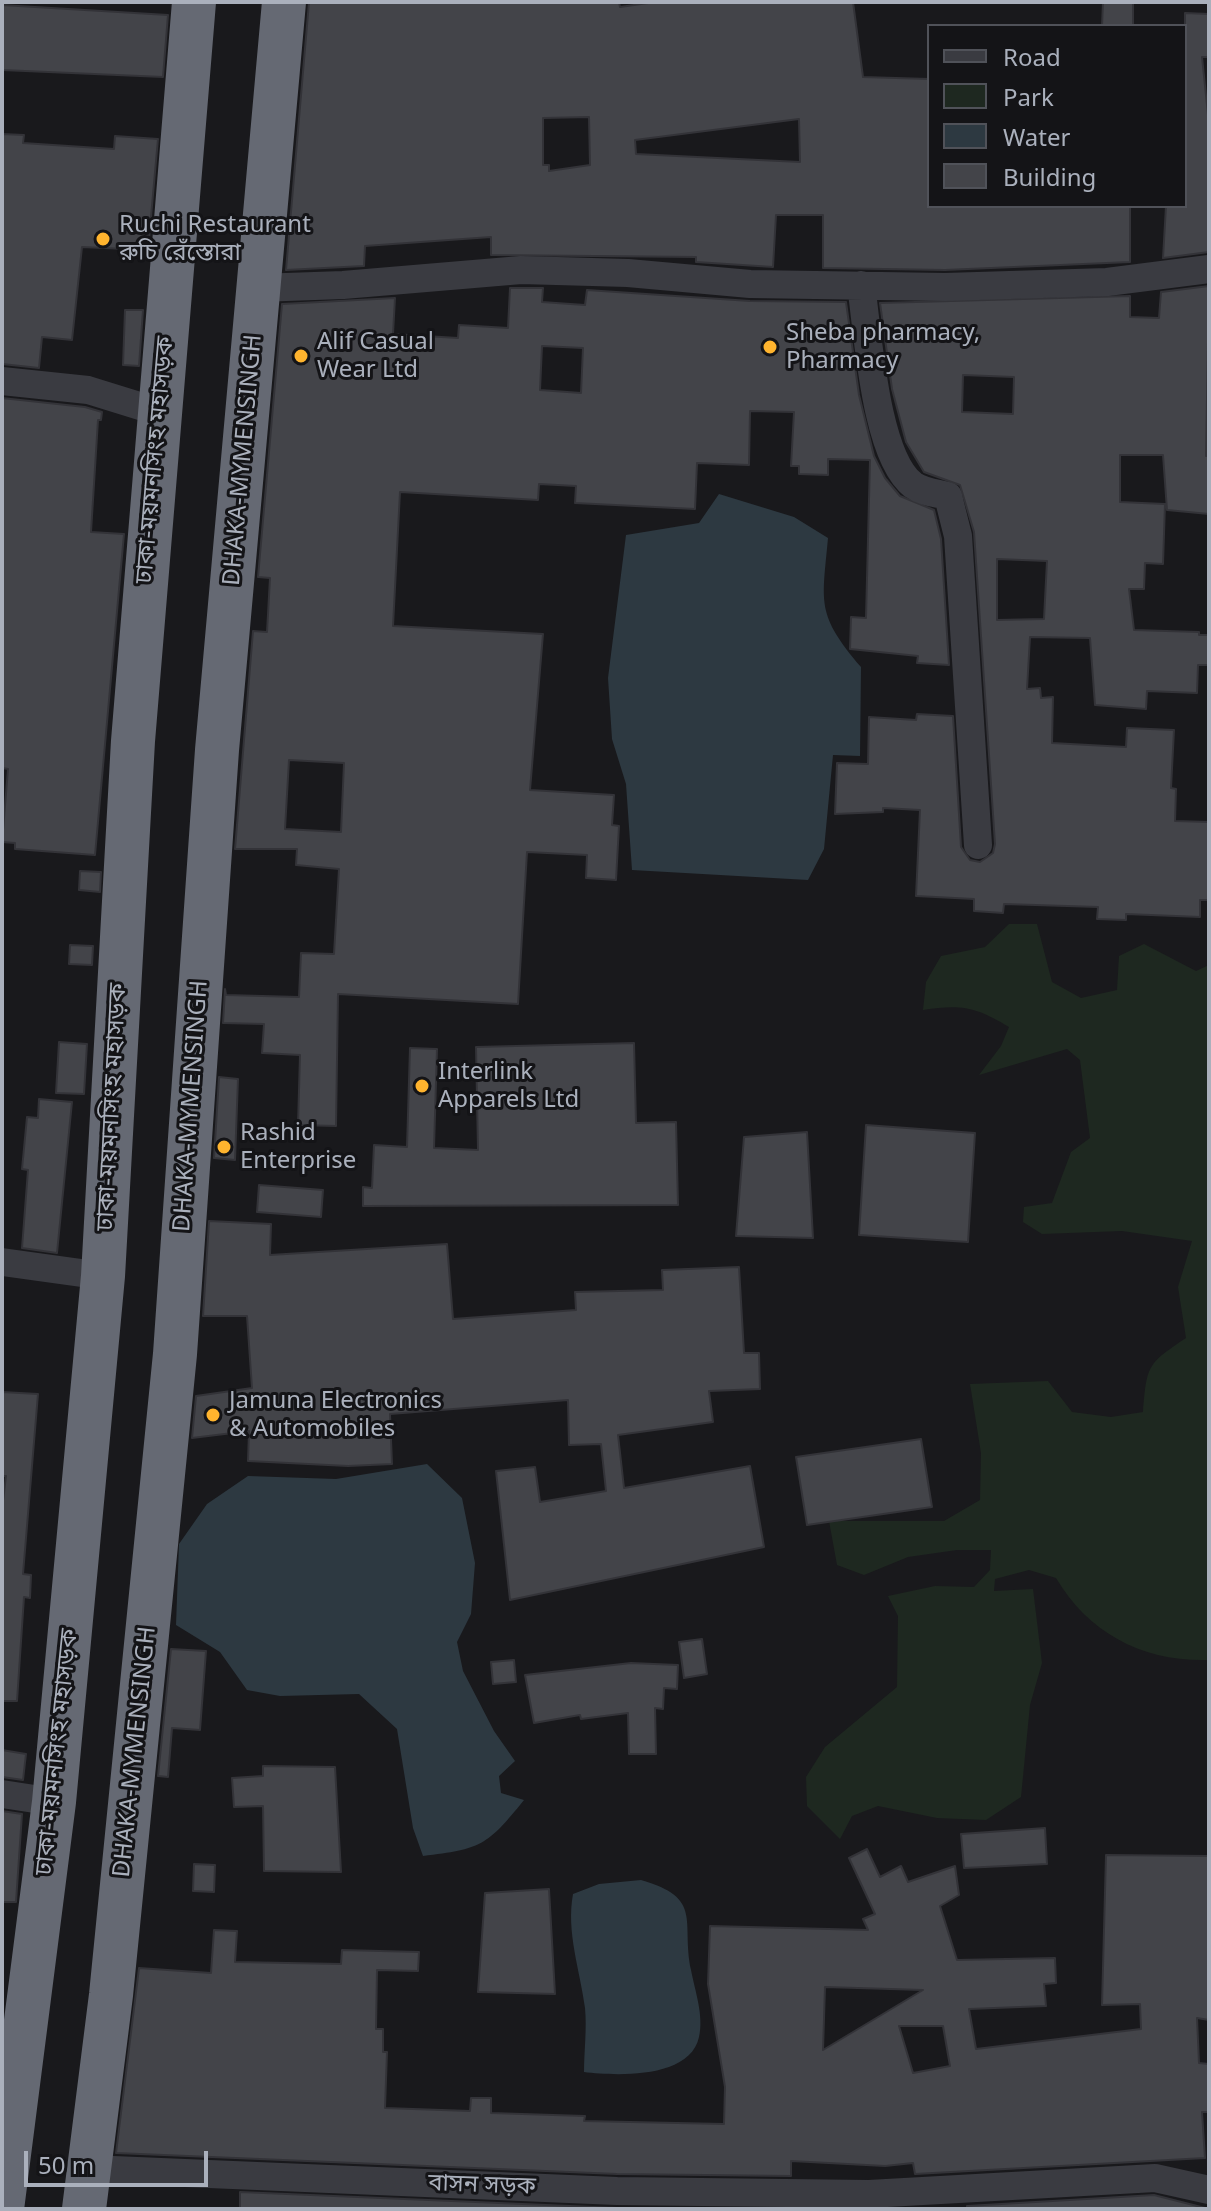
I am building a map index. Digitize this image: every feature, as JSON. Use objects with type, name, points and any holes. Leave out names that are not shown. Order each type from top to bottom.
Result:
[{"type":"highway","name":"ঢাকা-ময়মনসিংহ মহাসড়ক","points":[[2,2209],[54,1802],[103,1276],[133,741],[194,2]]},
{"type":"highway","name":"DHAKA-MYMENSINGH","points":[[86,2189],[111,1995],[175,1354],[214,780],[284,2]]},
{"type":"street","points":[[258,288],[343,285],[521,270],[628,273],[750,284],[861,285],[1107,282],[1209,269]]},
{"type":"street","points":[[861,285],[885,439],[898,467],[912,484],[948,496],[952,502],[958,536],[978,845]]},
{"type":"street","points":[[2,381],[88,390],[159,412]]},
{"type":"street","points":[[2,1262],[103,1276]]},
{"type":"street","points":[[2,1794],[54,1802]]},
{"type":"street","name":"বাসন সড়ক","points":[[86,2189],[869,2194],[1155,2178],[1209,2190]]},
{"type":"green space","points":[[1009,924],[1037,924],[1052,982],[1081,998],[1117,990],[1119,956],[1144,944],[1196,971],[1209,965],[1209,1660],[1162,1656],[1120,1641],[1085,1615],[1056,1578],[1029,1570],[995,1579],[994,1591],[1033,1589],[1042,1663],[1030,1705],[1021,1797],[986,1820],[937,1818],[878,1806],[852,1816],[840,1839],[807,1806],[806,1777],[825,1747],[897,1687],[898,1616],[888,1596],[935,1586],[974,1587],[990,1570],[991,1550],[957,1550],[908,1557],[864,1575],[837,1565],[829,1521],[944,1521],[980,1500],[981,1453],[970,1384],[1048,1381],[1072,1412],[1111,1417],[1143,1412],[1151,1367],[1186,1338],[1178,1287],[1192,1241],[1122,1231],[1042,1234],[1023,1222],[1024,1207],[1052,1203],[1071,1152],[1090,1138],[1080,1060],[1067,1049],[979,1075],[1001,1046],[1009,1027],[968,1009],[948,1007],[923,1010],[926,982],[941,956],[985,947]]},
{"type":"water","points":[[719,494],[794,517],[828,538],[825,607],[836,634],[861,667],[860,756],[833,755],[824,849],[808,880],[632,870],[626,784],[612,739],[608,678],[626,535],[699,523]]},
{"type":"water","points":[[427,1464],[462,1498],[475,1563],[471,1614],[457,1642],[463,1671],[494,1731],[515,1761],[499,1776],[501,1793],[524,1800],[501,1827],[481,1843],[458,1851],[423,1856],[413,1828],[397,1729],[359,1694],[280,1696],[247,1690],[220,1652],[176,1625],[179,1544],[207,1504],[248,1476],[336,1479]]},
{"type":"water","points":[[641,1880],[674,1895],[686,1913],[691,1970],[700,2012],[699,2037],[693,2051],[667,2068],[632,2074],[584,2072],[586,2016],[572,1937],[573,1894],[599,1884]]},
{"type":"building","points":[[309,2],[619,2],[620,7],[655,2],[853,2],[863,77],[927,79],[927,208],[1130,208],[1130,262],[945,270],[823,268],[823,215],[776,215],[773,267],[696,262],[696,257],[491,255],[491,237],[365,246],[364,266],[286,270]],"holes":[[[589,117],[590,165],[549,171],[549,165],[543,165],[543,118]],[[799,119],[800,162],[636,154],[635,140]]]},
{"type":"building","points":[[1103,2],[1133,2],[1133,24],[1102,24]]},
{"type":"building","points":[[2,5],[168,15],[163,77],[2,70]]},
{"type":"building","points":[[1185,13],[1209,14],[1209,57],[1202,57],[1209,124],[1209,252],[1163,258],[1166,208],[1187,208]]},
{"type":"building","points":[[2,134],[24,135],[23,143],[114,149],[115,136],[158,139],[148,250],[82,247],[72,340],[42,337],[39,368],[2,364]]},
{"type":"building","points":[[1209,286],[1206,456],[1209,456],[1209,514],[1167,510],[1163,455],[1120,455],[1120,502],[1165,504],[1163,564],[1145,563],[1144,589],[1129,589],[1134,630],[1209,635],[1209,665],[1198,665],[1197,693],[1147,691],[1146,709],[1095,705],[1090,638],[1030,637],[1027,689],[1040,688],[1041,698],[1053,697],[1052,743],[1126,747],[1127,728],[1174,730],[1171,788],[1176,789],[1175,821],[1209,822],[1209,900],[1200,900],[1200,917],[1126,914],[1126,920],[1097,919],[1098,907],[1004,904],[1003,913],[974,911],[974,899],[916,896],[920,810],[883,808],[883,812],[835,814],[837,763],[868,764],[869,717],[916,720],[917,714],[953,716],[961,847],[970,860],[980,862],[993,853],[995,844],[974,532],[960,485],[924,472],[906,442],[892,389],[880,303],[1130,296],[1130,317],[1159,318],[1161,292]],"holes":[[[963,375],[1014,377],[1013,414],[962,412]],[[997,559],[1047,561],[1044,619],[997,620]]]},
{"type":"building","points":[[510,288],[543,288],[542,302],[585,305],[587,290],[750,301],[846,302],[859,395],[874,456],[885,478],[900,496],[934,510],[941,539],[949,665],[917,663],[918,656],[850,649],[851,617],[866,618],[870,460],[828,459],[828,475],[799,474],[799,466],[791,466],[794,412],[750,411],[749,465],[697,463],[695,509],[575,503],[576,486],[539,484],[538,500],[400,492],[393,626],[543,634],[530,790],[614,795],[612,825],[619,826],[616,880],[586,878],[587,855],[527,852],[518,1004],[338,994],[336,1126],[298,1125],[300,1055],[262,1053],[264,1024],[223,1023],[225,989],[226,995],[299,997],[301,953],[334,954],[339,869],[296,865],[297,849],[235,849],[253,631],[267,632],[270,578],[258,577],[282,304],[395,298],[393,334],[458,338],[459,325],[508,328]],"holes":[[[542,346],[583,348],[581,393],[540,390]],[[289,760],[344,763],[341,832],[285,829]]]},
{"type":"building","points":[[125,310],[143,310],[139,366],[123,365]]},
{"type":"building","points":[[2,398],[85,407],[102,412],[101,420],[98,420],[91,532],[124,534],[95,855],[15,849],[15,843],[2,842],[8,769],[2,768]]},
{"type":"building","points":[[80,871],[101,872],[100,892],[79,890]]},
{"type":"building","points":[[70,945],[93,946],[92,965],[69,964]]},
{"type":"building","points":[[59,1042],[87,1044],[84,1094],[56,1093]]},
{"type":"building","points":[[634,1043],[636,1123],[676,1122],[678,1205],[363,1206],[363,1187],[372,1188],[374,1145],[407,1147],[410,1048],[437,1049],[434,1148],[478,1150],[476,1047]]},
{"type":"building","points":[[219,1077],[238,1079],[235,1160],[214,1158]]},
{"type":"building","points":[[39,1099],[72,1102],[57,1253],[22,1248],[28,1170],[22,1169],[27,1117],[38,1118]]},
{"type":"building","points":[[866,1125],[975,1133],[968,1242],[859,1235]]},
{"type":"building","points":[[807,1132],[813,1238],[736,1236],[744,1137]]},
{"type":"building","points":[[259,1185],[323,1190],[321,1217],[257,1212]]},
{"type":"building","points":[[209,1221],[271,1224],[270,1255],[447,1244],[453,1319],[576,1310],[575,1292],[663,1290],[662,1270],[739,1267],[744,1353],[759,1353],[760,1389],[709,1391],[713,1422],[618,1435],[624,1488],[750,1466],[764,1547],[510,1600],[496,1471],[535,1467],[540,1502],[606,1491],[601,1444],[569,1445],[568,1400],[390,1414],[392,1464],[348,1466],[248,1461],[249,1431],[192,1438],[196,1396],[252,1388],[247,1316],[203,1316]]},
{"type":"building","points":[[2,1392],[38,1394],[23,1574],[31,1575],[30,1598],[24,1597],[17,1701],[2,1701],[2,1509],[6,1476],[2,1476]]},
{"type":"building","points":[[921,1439],[932,1507],[807,1525],[796,1457]]},
{"type":"building","points":[[702,1639],[707,1674],[684,1678],[679,1642]]},
{"type":"building","points":[[171,1649],[206,1651],[200,1730],[172,1728],[168,1777],[158,1776]]},
{"type":"building","points":[[514,1660],[516,1682],[493,1684],[491,1662]]},
{"type":"building","points":[[631,1663],[678,1665],[677,1689],[664,1688],[663,1709],[655,1708],[656,1754],[629,1754],[628,1713],[581,1719],[580,1715],[534,1723],[525,1675]]},
{"type":"building","points":[[2,1750],[26,1754],[23,1780],[2,1777]]},
{"type":"building","points":[[263,1766],[335,1767],[341,1872],[264,1871],[263,1806],[234,1807],[232,1778],[263,1776]]},
{"type":"building","points":[[2,1811],[22,1814],[16,1902],[2,1902]]},
{"type":"building","points":[[1045,1828],[1047,1864],[964,1868],[961,1834]]},
{"type":"building","points":[[867,1849],[880,1877],[901,1866],[908,1882],[955,1866],[959,1895],[940,1906],[957,1960],[1055,1958],[1056,1983],[1044,1984],[1046,2006],[969,2009],[976,2049],[1141,2029],[1140,2004],[1102,2005],[1106,1855],[1209,1856],[1209,2020],[1197,2018],[1199,2063],[1209,2064],[1209,2112],[1202,2112],[1205,2158],[915,2174],[913,2163],[885,2166],[791,2161],[791,2176],[617,2174],[116,2153],[139,1968],[211,1973],[214,1930],[237,1931],[235,1962],[341,1964],[342,1950],[419,1952],[418,1971],[377,1970],[376,2029],[383,2029],[383,2052],[387,2052],[385,2108],[470,2111],[471,2098],[491,2098],[491,2113],[585,2116],[584,2121],[724,2124],[725,2087],[708,1984],[710,1926],[868,1930],[863,1919],[875,1914],[849,1858]],"holes":[[[825,1987],[923,1990],[823,2050]],[[899,2026],[943,2026],[950,2066],[913,2073]]]},
{"type":"building","points":[[194,1864],[215,1865],[214,1892],[193,1891]]},
{"type":"building","points":[[549,1889],[555,1994],[478,1992],[485,1893]]},
{"type":"building","points":[[240,2192],[617,2208],[701,2209],[240,2209]]},
{"type":"building","points":[[1154,2195],[1209,2209],[967,2209],[967,2206]]},
{"type":"place","name":"Ruchi Restaurant রুচি রেঁস্তোরা","points":[[103,239]]},
{"type":"place","name":"Sheba pharmacy, Pharmacy","points":[[770,347]]},
{"type":"place","name":"Alif Casual Wear Ltd","points":[[301,356]]},
{"type":"place","name":"Interlink Apparels Ltd","points":[[422,1086]]},
{"type":"place","name":"Rashid Enterprise","points":[[224,1147]]},
{"type":"place","name":"Jamuna Electronics & Automobiles","points":[[213,1415]]}]
